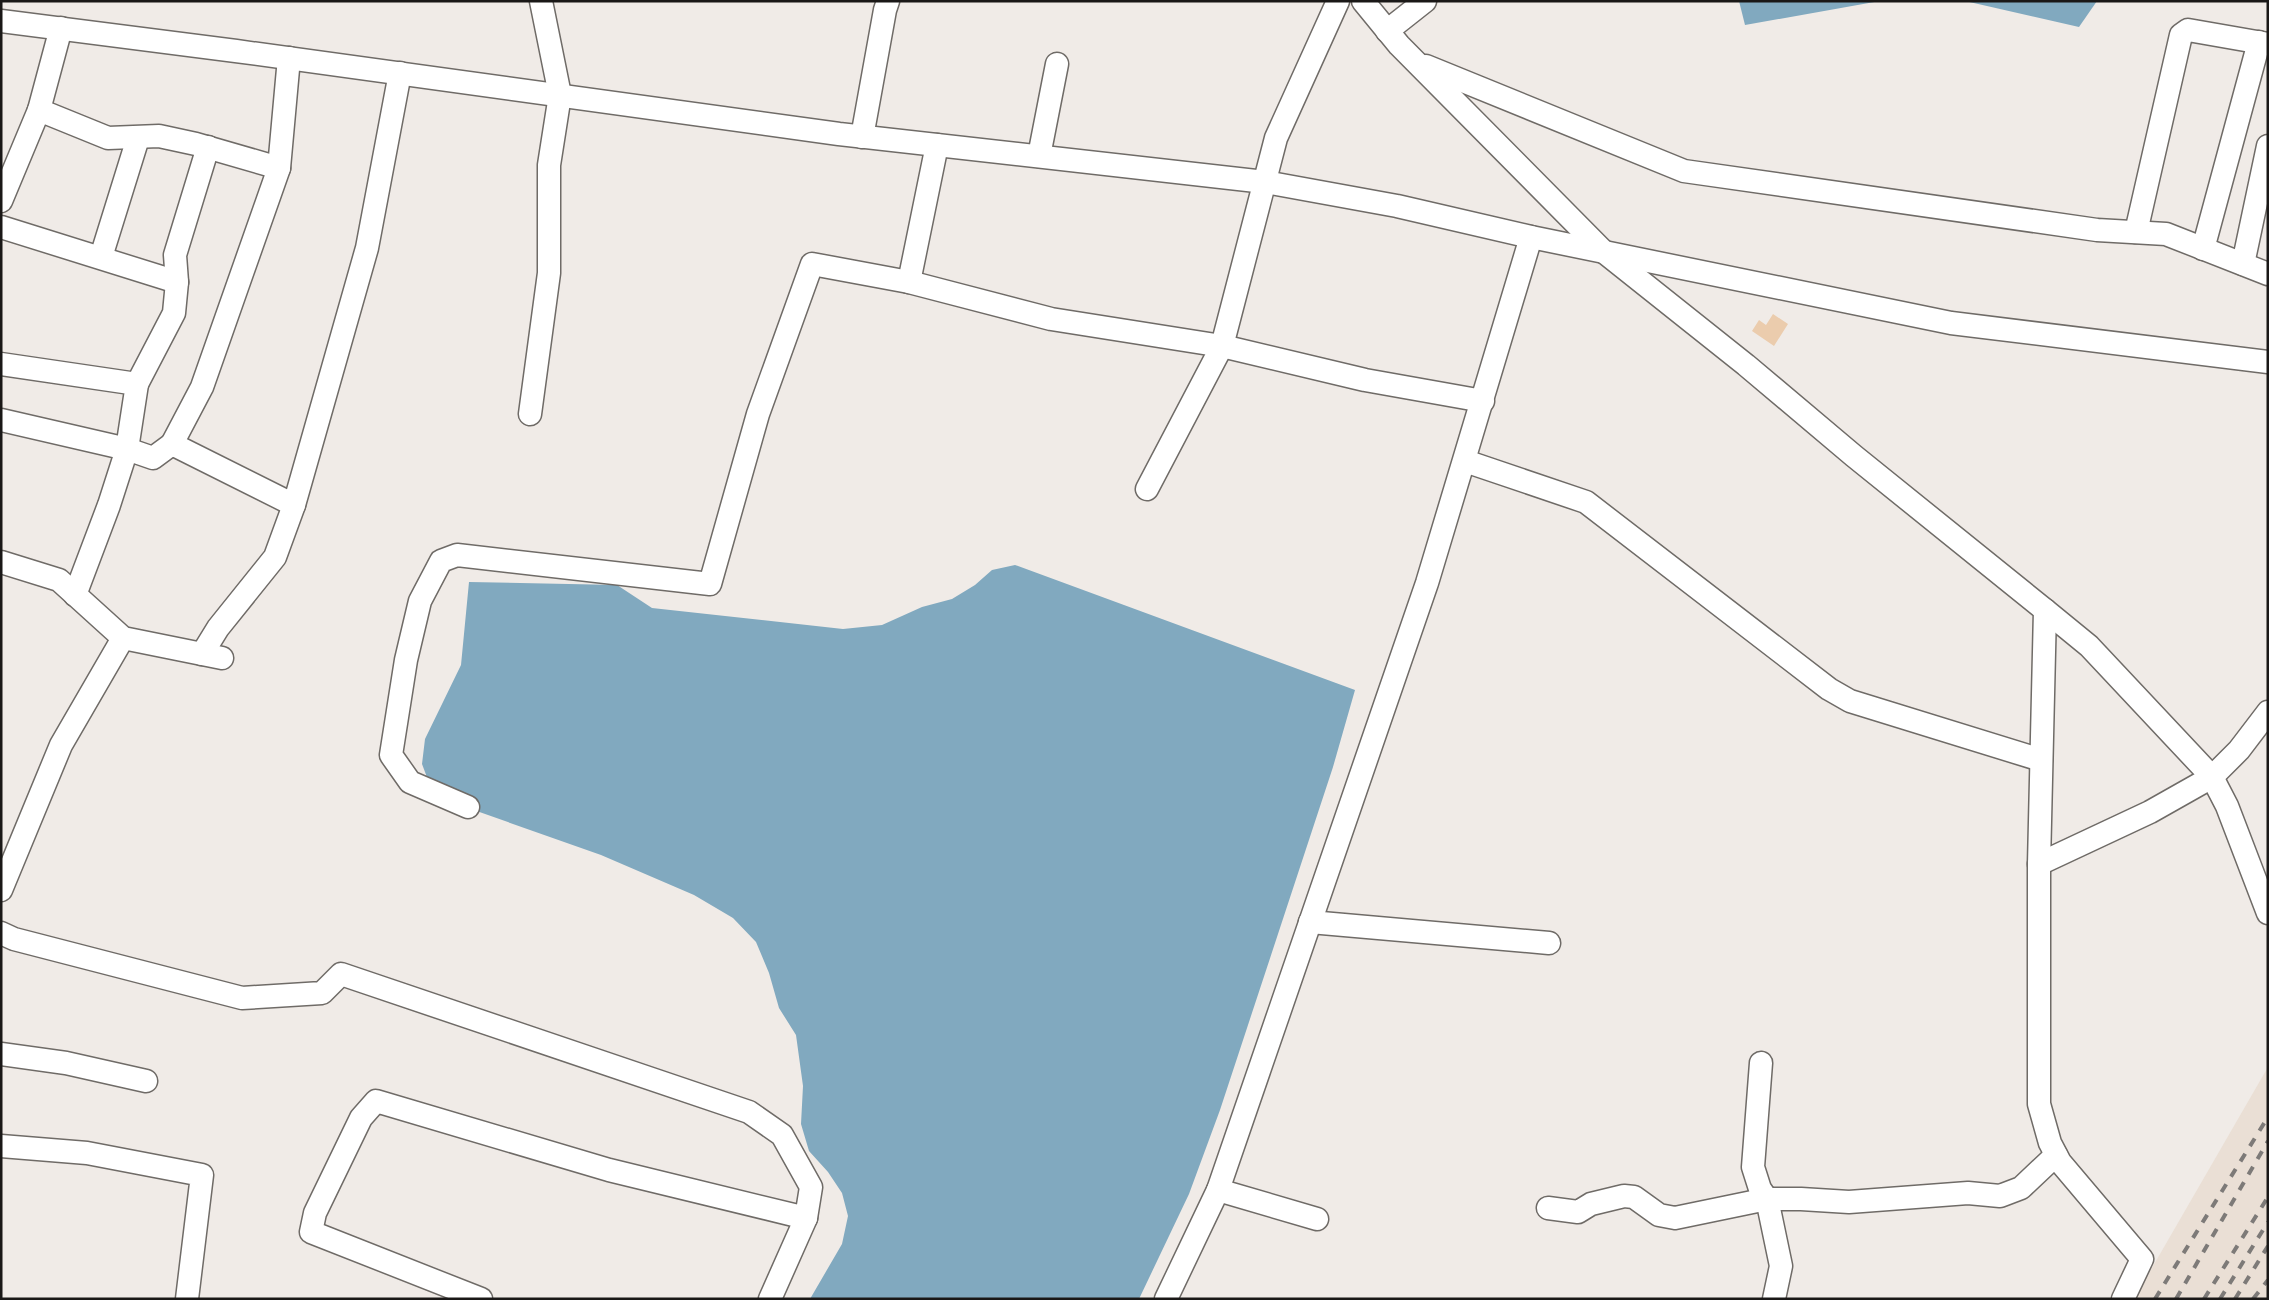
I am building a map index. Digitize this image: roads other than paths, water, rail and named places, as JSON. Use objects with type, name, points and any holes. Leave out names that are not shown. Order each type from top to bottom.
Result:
[{"type":"street","points":[[530,414],[549,273],[549,165],[560,95],[541,1]]},
{"type":"street","points":[[862,137],[884,10],[888,1]]},
{"type":"street","points":[[1147,489],[1222,346],[1276,138],[1338,1]]},
{"type":"street","points":[[1363,1],[1415,62],[1604,252],[1746,365],[1854,456],[2088,646],[2212,778],[2227,806],[2268,913]]},
{"type":"street","points":[[1388,31],[1425,1]]},
{"type":"street","points":[[1,21],[289,58],[862,137],[1266,182],[1397,206],[1531,237],[1951,323],[2268,362]]},
{"type":"street","points":[[1,201],[39,110],[62,28]]},
{"type":"street","points":[[2136,232],[2181,35],[2188,30],[2264,43],[2203,249]]},
{"type":"street","points":[[1,420],[127,449],[152,458],[172,444],[202,387],[279,168],[289,58]]},
{"type":"street","points":[[1415,62],[1684,171],[2097,230],[2166,234],[2268,274]]},
{"type":"street","points":[[1038,156],[1057,64]]},
{"type":"street","points":[[1,562],[59,580],[123,638],[212,656],[218,628],[275,557],[294,505],[367,248],[400,73]]},
{"type":"street","points":[[39,110],[108,138],[159,136],[208,147],[279,168]]},
{"type":"street","points":[[101,257],[138,138]]},
{"type":"street","points":[[909,282],[937,145]]},
{"type":"street","points":[[2243,264],[2268,146]]},
{"type":"street","points":[[75,594],[109,505],[127,449],[137,384],[174,313],[177,282],[175,255],[208,147]]},
{"type":"street","points":[[1,227],[177,282]]},
{"type":"street","points":[[1168,1296],[1218,1190],[1427,584],[1531,237]]},
{"type":"street","points":[[468,807],[410,782],[391,755],[406,660],[420,601],[441,561],[457,555],[710,584],[758,414],[812,264],[909,282],[1051,319],[1222,346],[1365,380],[1483,400]]},
{"type":"street","points":[[1,364],[137,384]]},
{"type":"street","points":[[172,444],[294,505]]},
{"type":"street","points":[[1465,461],[1586,502],[1829,689],[1850,701],[2040,760]]},
{"type":"street","points":[[2046,610],[2040,760],[2039,1104],[2043,1122],[2056,1155],[2070,1176],[2142,1259],[2122,1299]]},
{"type":"street","points":[[1,890],[61,745],[123,638]]},
{"type":"street","points":[[2039,864],[2150,812],[2212,778],[2239,750],[2268,712]]},
{"type":"street","points":[[1310,922],[1549,943]]},
{"type":"street","points":[[1,933],[242,998],[322,993],[341,974],[749,1112],[782,1135],[811,1187],[806,1218],[770,1299]]},
{"type":"street","points":[[1,1054],[66,1063],[146,1081]]},
{"type":"street","points":[[1761,1063],[1753,1167],[1760,1189],[1767,1199],[1781,1266],[1774,1299]]},
{"type":"street","points":[[481,1299],[311,1232],[315,1213],[361,1118],[376,1101],[608,1170],[806,1218]]},
{"type":"street","points":[[1,1146],[87,1153],[202,1175],[186,1299]]},
{"type":"street","points":[[1548,1208],[1578,1212],[1591,1204],[1624,1196],[1634,1197],[1659,1215],[1675,1218],[1767,1199],[1849,1202],[1968,1194],[2000,1196],[2021,1188],[2056,1155]]},
{"type":"street","points":[[1218,1190],[1317,1219]]},
{"type":"water","points":[[1739,1],[1880,1],[1745,25]]},
{"type":"water","points":[[1965,1],[2097,1],[2079,27]]},
{"type":"water","points":[[1015,565],[1355,690],[1333,767],[1220,1110],[1189,1194],[1139,1299],[810,1299],[842,1244],[848,1216],[842,1193],[828,1172],[809,1151],[801,1124],[803,1086],[796,1035],[779,1008],[769,973],[756,942],[733,918],[694,895],[601,855],[434,796],[422,764],[425,739],[461,665],[469,582],[617,585],[652,608],[843,629],[882,625],[922,607],[952,599],[975,585],[992,570]]},
{"type":"railway","points":[[2155,1299],[2268,1117]]},
{"type":"railway","points":[[2176,1299],[2268,1141]]},
{"type":"railway","points":[[2204,1299],[2268,1197]]},
{"type":"railway","points":[[2220,1299],[2268,1222]]},
{"type":"railway","points":[[2235,1299],[2268,1246]]},
{"type":"railway","points":[[2253,1299],[2268,1280]]}]
